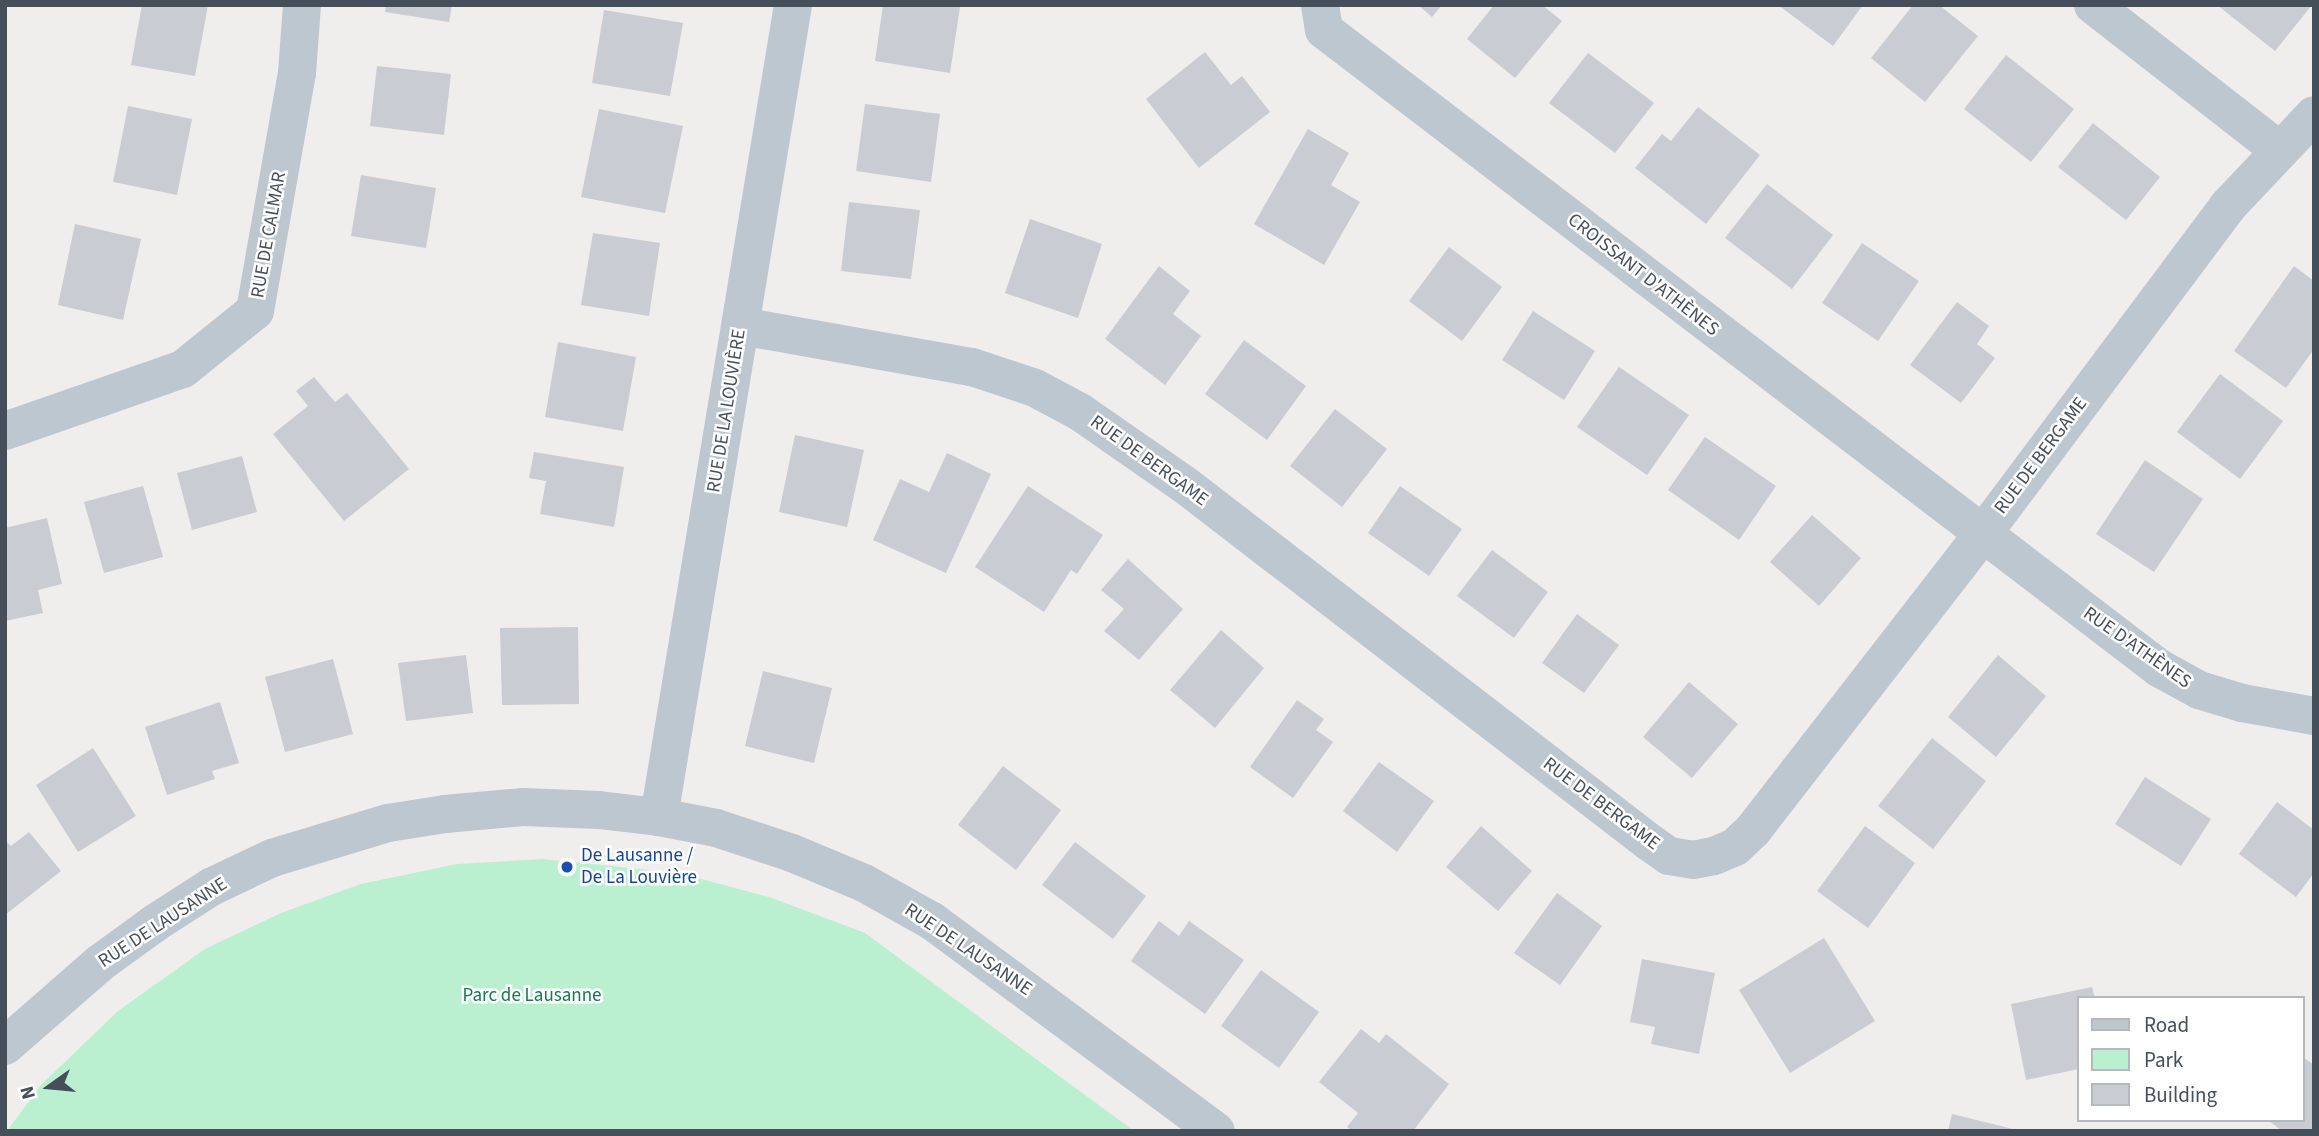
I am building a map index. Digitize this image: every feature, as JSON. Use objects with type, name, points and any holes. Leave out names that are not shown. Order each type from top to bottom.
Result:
[{"type":"street","name":"RUE DE CALMAR","points":[[5,431],[183,369],[256,311],[297,73],[302,5]]},
{"type":"street","name":"RUE DE LA LOUVIÈRE","points":[[659,817],[793,5]]},
{"type":"street","name":"CROISSANT D'ATHÈNES","points":[[1321,5],[1324,30],[1982,535]]},
{"type":"street","points":[[2093,5],[2279,149]]},
{"type":"street","name":"RUE DE BERGAME","points":[[741,326],[972,367],[1035,388],[1080,412],[1185,485],[1649,842],[1670,856],[1714,856],[1735,847],[1753,830],[1982,535],[2228,206],[2314,115]]},
{"type":"street","name":"RUE D'ATHÈNES","points":[[1982,535],[2159,668],[2199,690],[2242,703],[2314,716]]},
{"type":"street","name":"RUE DE LAUSANNE","points":[[7,1041],[100,963],[155,923],[211,887],[272,859],[388,823],[445,814],[523,807],[599,810],[659,817],[716,828],[792,852],[864,883],[932,921],[1216,1131]]},
{"type":"green space","name":"Parc de Lausanne","points":[[543,859],[679,873],[769,897],[865,933],[1134,1131],[7,1131],[41,1085],[118,1011],[205,949],[281,913],[361,884],[457,864]]},
{"type":"building","points":[[142,5],[208,5],[195,76],[131,65]]},
{"type":"building","points":[[386,5],[452,5],[449,22],[385,12]]},
{"type":"building","points":[[883,5],[960,7],[950,73],[875,61]]},
{"type":"building","points":[[1418,5],[1442,5],[1432,17]]},
{"type":"building","points":[[1494,5],[1542,5],[1562,21],[1515,78],[1467,39]]},
{"type":"building","points":[[1778,5],[1863,5],[1833,46]]},
{"type":"building","points":[[1913,5],[1939,5],[1978,36],[1925,102],[1871,58]]},
{"type":"building","points":[[2217,5],[2312,5],[2275,51]]},
{"type":"building","points":[[604,10],[683,23],[670,96],[592,83]]},
{"type":"building","points":[[1205,52],[1231,85],[1242,76],[1270,112],[1199,168],[1146,99]]},
{"type":"building","points":[[1588,53],[1654,103],[1615,153],[1549,103]]},
{"type":"building","points":[[2006,55],[2074,109],[2031,162],[1964,109]]},
{"type":"building","points":[[377,66],[451,74],[444,135],[370,126]]},
{"type":"building","points":[[865,104],[940,114],[931,182],[856,171]]},
{"type":"building","points":[[128,106],[192,119],[177,195],[113,182]]},
{"type":"building","points":[[1698,107],[1760,155],[1706,224],[1635,168],[1662,134],[1671,141]]},
{"type":"building","points":[[599,109],[683,126],[665,213],[581,197]]},
{"type":"building","points":[[2093,123],[2160,177],[2126,220],[2058,167]]},
{"type":"building","points":[[1308,129],[1349,153],[1331,185],[1360,202],[1324,265],[1254,224]]},
{"type":"building","points":[[361,175],[436,188],[426,248],[351,236]]},
{"type":"building","points":[[1767,184],[1833,235],[1792,289],[1725,238]]},
{"type":"building","points":[[849,202],[920,210],[911,279],[841,271]]},
{"type":"building","points":[[1030,219],[1102,244],[1078,318],[1005,293]]},
{"type":"building","points":[[75,224],[141,239],[123,320],[58,305]]},
{"type":"building","points":[[593,233],[660,243],[649,316],[581,305]]},
{"type":"building","points":[[1862,243],[1919,281],[1878,341],[1822,303]]},
{"type":"building","points":[[1449,247],[1502,287],[1462,341],[1409,301]]},
{"type":"building","points":[[1159,266],[1190,291],[1173,314],[1201,336],[1165,385],[1105,339]]},
{"type":"building","points":[[2294,266],[2314,281],[2314,349],[2286,388],[2234,351]]},
{"type":"building","points":[[1957,302],[1989,326],[1977,344],[1995,358],[1961,403],[1910,365]]},
{"type":"building","points":[[1533,311],[1595,351],[1564,400],[1502,360]]},
{"type":"building","points":[[1244,340],[1306,386],[1267,440],[1205,394]]},
{"type":"building","points":[[558,342],[636,357],[623,431],[545,417]]},
{"type":"building","points":[[1619,367],[1689,415],[1647,475],[1577,427]]},
{"type":"building","points":[[2220,374],[2283,421],[2240,479],[2177,432]]},
{"type":"building","points":[[314,377],[335,402],[347,393],[409,469],[344,521],[273,434],[308,406],[296,391]]},
{"type":"building","points":[[1335,409],[1387,449],[1342,507],[1290,466]]},
{"type":"building","points":[[795,435],[864,450],[847,527],[779,512]]},
{"type":"building","points":[[1705,437],[1776,486],[1739,540],[1668,490]]},
{"type":"building","points":[[534,452],[624,467],[614,527],[540,514],[546,481],[529,478]]},
{"type":"building","points":[[947,453],[991,474],[946,573],[873,540],[900,479],[929,492]]},
{"type":"building","points":[[242,456],[257,512],[192,530],[177,473]]},
{"type":"building","points":[[2145,460],[2203,499],[2154,572],[2096,534]]},
{"type":"building","points":[[143,486],[163,557],[104,573],[84,502]]},
{"type":"building","points":[[1028,486],[1103,535],[1077,574],[1071,570],[1044,612],[975,567]]},
{"type":"building","points":[[1400,486],[1462,529],[1429,576],[1368,533]]},
{"type":"building","points":[[1812,515],[1861,558],[1819,606],[1770,562]]},
{"type":"building","points":[[47,518],[62,584],[38,590],[43,613],[5,621],[5,528]]},
{"type":"building","points":[[1492,550],[1548,592],[1514,638],[1457,596]]},
{"type":"building","points":[[1128,559],[1183,609],[1139,660],[1104,631],[1124,609],[1101,590]]},
{"type":"building","points":[[1577,614],[1619,645],[1584,693],[1542,663]]},
{"type":"building","points":[[578,627],[579,704],[502,705],[500,628]]},
{"type":"building","points":[[1221,630],[1264,668],[1215,728],[1170,690]]},
{"type":"building","points":[[466,655],[473,713],[406,721],[398,663]]},
{"type":"building","points":[[1998,655],[2046,696],[1996,757],[1948,717]]},
{"type":"building","points":[[333,659],[353,734],[285,752],[265,677]]},
{"type":"building","points":[[763,671],[832,688],[814,763],[745,746]]},
{"type":"building","points":[[1689,682],[1738,724],[1692,778],[1643,737]]},
{"type":"building","points":[[1297,700],[1324,719],[1316,730],[1333,742],[1293,798],[1250,767]]},
{"type":"building","points":[[220,702],[239,763],[212,771],[215,779],[167,795],[145,727]]},
{"type":"building","points":[[1932,738],[1986,781],[1933,849],[1878,806]]},
{"type":"building","points":[[93,748],[136,816],[78,852],[36,785]]},
{"type":"building","points":[[1379,762],[1434,801],[1397,852],[1343,811]]},
{"type":"building","points":[[1003,766],[1061,810],[1016,870],[958,825]]},
{"type":"building","points":[[2145,777],[2211,819],[2181,866],[2115,824]]},
{"type":"building","points":[[2277,802],[2314,830],[2314,873],[2296,897],[2239,854]]},
{"type":"building","points":[[1481,826],[1532,871],[1498,911],[1446,867]]},
{"type":"building","points":[[1865,826],[1915,863],[1868,928],[1817,891]]},
{"type":"building","points":[[29,832],[61,871],[5,915],[5,840],[11,846]]},
{"type":"building","points":[[1075,842],[1146,896],[1113,939],[1042,885]]},
{"type":"building","points":[[1557,893],[1602,926],[1560,985],[1514,953]]},
{"type":"building","points":[[1159,921],[1179,936],[1189,921],[1244,960],[1205,1014],[1131,961]]},
{"type":"building","points":[[1824,938],[1875,1021],[1790,1073],[1739,990]]},
{"type":"building","points":[[1642,959],[1715,973],[1699,1054],[1651,1044],[1655,1027],[1630,1022]]},
{"type":"building","points":[[1261,970],[1319,1012],[1279,1068],[1221,1026]]},
{"type":"building","points":[[2092,987],[2094,996],[2078,996],[2078,1069],[2026,1080],[2011,1004]]},
{"type":"building","points":[[1361,1029],[1379,1043],[1386,1034],[1449,1084],[1413,1131],[1352,1131],[1347,1127],[1358,1113],[1319,1082]]},
{"type":"building","points":[[2305,1058],[2314,1065],[2314,1131],[2282,1131],[2271,1122],[2305,1122]]},
{"type":"building","points":[[1952,1114],[2017,1130],[2017,1131],[1948,1131]]},
{"type":"place","name":"De Lausanne / De La Louvière","points":[[567,867]]}]
